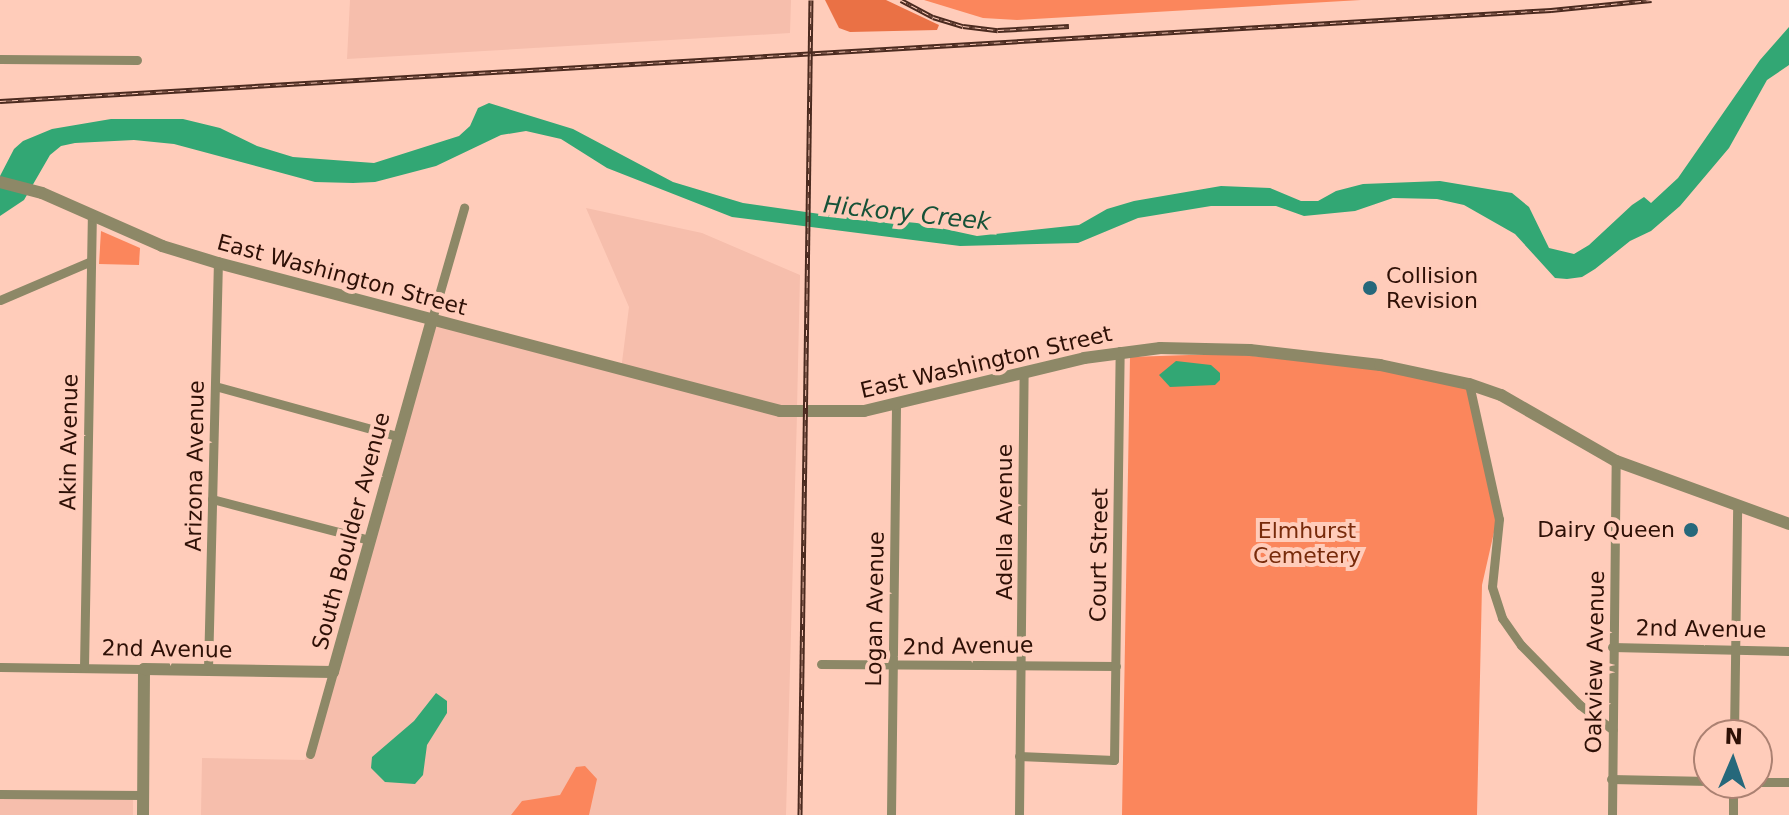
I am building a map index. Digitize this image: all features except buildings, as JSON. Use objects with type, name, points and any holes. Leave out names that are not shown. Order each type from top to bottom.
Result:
[{"type":"street","points":[[0,59],[137,60]]},
{"type":"street","name":"East Washington Street","points":[[0,182],[42,193],[162,246],[218,263],[751,406],[835,413],[896,404],[1120,351],[1208,347],[1380,365],[1469,384],[1501,395],[1616,461],[1789,524]]},
{"type":"street","points":[[432,319],[464,208]]},
{"type":"street","name":"Akin Avenue","points":[[84,668],[92,216]]},
{"type":"street","points":[[0,300],[89,262]]},
{"type":"street","name":"Arizona Avenue","points":[[208,669],[218,263]]},
{"type":"street","name":"South Boulder Avenue","points":[[310,754],[432,319]]},
{"type":"street","name":"Court Street","points":[[1019,756],[1114,760],[1120,351]]},
{"type":"street","name":"Adella Avenue","points":[[1019,815],[1024,374]]},
{"type":"street","points":[[1469,384],[1499,519],[1492,587],[1502,618],[1521,645],[1580,705],[1613,730]]},
{"type":"street","points":[[215,386],[397,436]]},
{"type":"street","name":"Logan Avenue","points":[[891,815],[896,404]]},
{"type":"street","name":"Oakview Avenue","points":[[1612,815],[1616,461]]},
{"type":"street","points":[[212,499],[369,540]]},
{"type":"street","points":[[1734,719],[1737,506]]},
{"type":"street","name":"2nd Avenue","points":[[1612,647],[1789,651]]},
{"type":"street","name":"2nd Avenue","points":[[821,664],[991,668],[1023,664],[1116,666]]},
{"type":"street","name":"2nd Avenue","points":[[0,667],[333,672]]},
{"type":"street","points":[[143,815],[144,669]]},
{"type":"street","points":[[1611,779],[1693,781]]},
{"type":"street","points":[[0,794],[143,795]]},
{"type":"shaded area","points":[[350,0],[791,0],[790,33],[347,59]]},
{"type":"shaded area","points":[[825,0],[886,0],[939,25],[937,30],[850,32],[839,28]]},
{"type":"shaded area","points":[[1789,27],[1789,65],[1767,80],[1729,148],[1680,206],[1651,231],[1630,241],[1595,269],[1582,277],[1567,279],[1555,278],[1515,234],[1464,205],[1437,199],[1393,198],[1355,211],[1304,216],[1276,206],[1211,206],[1138,218],[1078,243],[960,246],[732,217],[607,168],[561,139],[526,131],[501,135],[436,166],[375,182],[353,183],[315,182],[174,144],[134,140],[75,143],[61,146],[50,155],[24,200],[0,216],[0,176],[14,149],[23,141],[52,129],[111,119],[183,119],[220,128],[257,146],[293,157],[374,163],[459,136],[470,126],[478,108],[489,103],[573,129],[673,182],[743,203],[917,223],[977,236],[1079,225],[1107,209],[1134,201],[1221,186],[1270,188],[1301,201],[1318,201],[1336,191],[1363,184],[1440,181],[1512,193],[1529,207],[1549,248],[1574,254],[1589,245],[1632,205],[1644,197],[1651,203],[1678,178],[1760,60]]},
{"type":"shaded area","points":[[586,208],[702,233],[800,275],[797,409],[621,370],[629,307]]},
{"type":"shaded area","points":[[435,324],[749,408],[797,414],[786,815],[201,815],[202,758],[305,760]]},
{"type":"shaded area","points":[[1176,361],[1211,365],[1220,373],[1220,380],[1215,385],[1170,387],[1159,375]]},
{"type":"shaded area","points":[[436,693],[447,701],[447,713],[427,745],[423,775],[415,784],[385,782],[371,768],[372,757],[414,721]]},
{"type":"shaded area","points":[[0,796],[133,798],[133,815],[0,815]]},
{"type":"green space","points":[[924,0],[1361,0],[1017,20],[983,18]]},
{"type":"green space","points":[[101,231],[140,248],[139,265],[99,264]]},
{"type":"green space","name":"Elmhurst Cemetery","points":[[1242,355],[1380,368],[1466,386],[1497,519],[1482,585],[1477,815],[1122,815],[1130,357]]},
{"type":"green space","points":[[585,766],[597,779],[589,815],[511,815],[522,801],[560,795],[576,767]]},
{"type":"railway","points":[[800,815],[811,0]]},
{"type":"railway","points":[[901,0],[933,17],[963,26],[998,30],[1069,26]]},
{"type":"railway","points":[[0,101],[1551,10],[1652,0]]},
{"type":"place","name":"Collision Revision","points":[[1370,288]]},
{"type":"place","name":"Dairy Queen","points":[[1691,530]]},
{"type":"water label","name":"Hickory Creek","points":[[907,214]]}]
